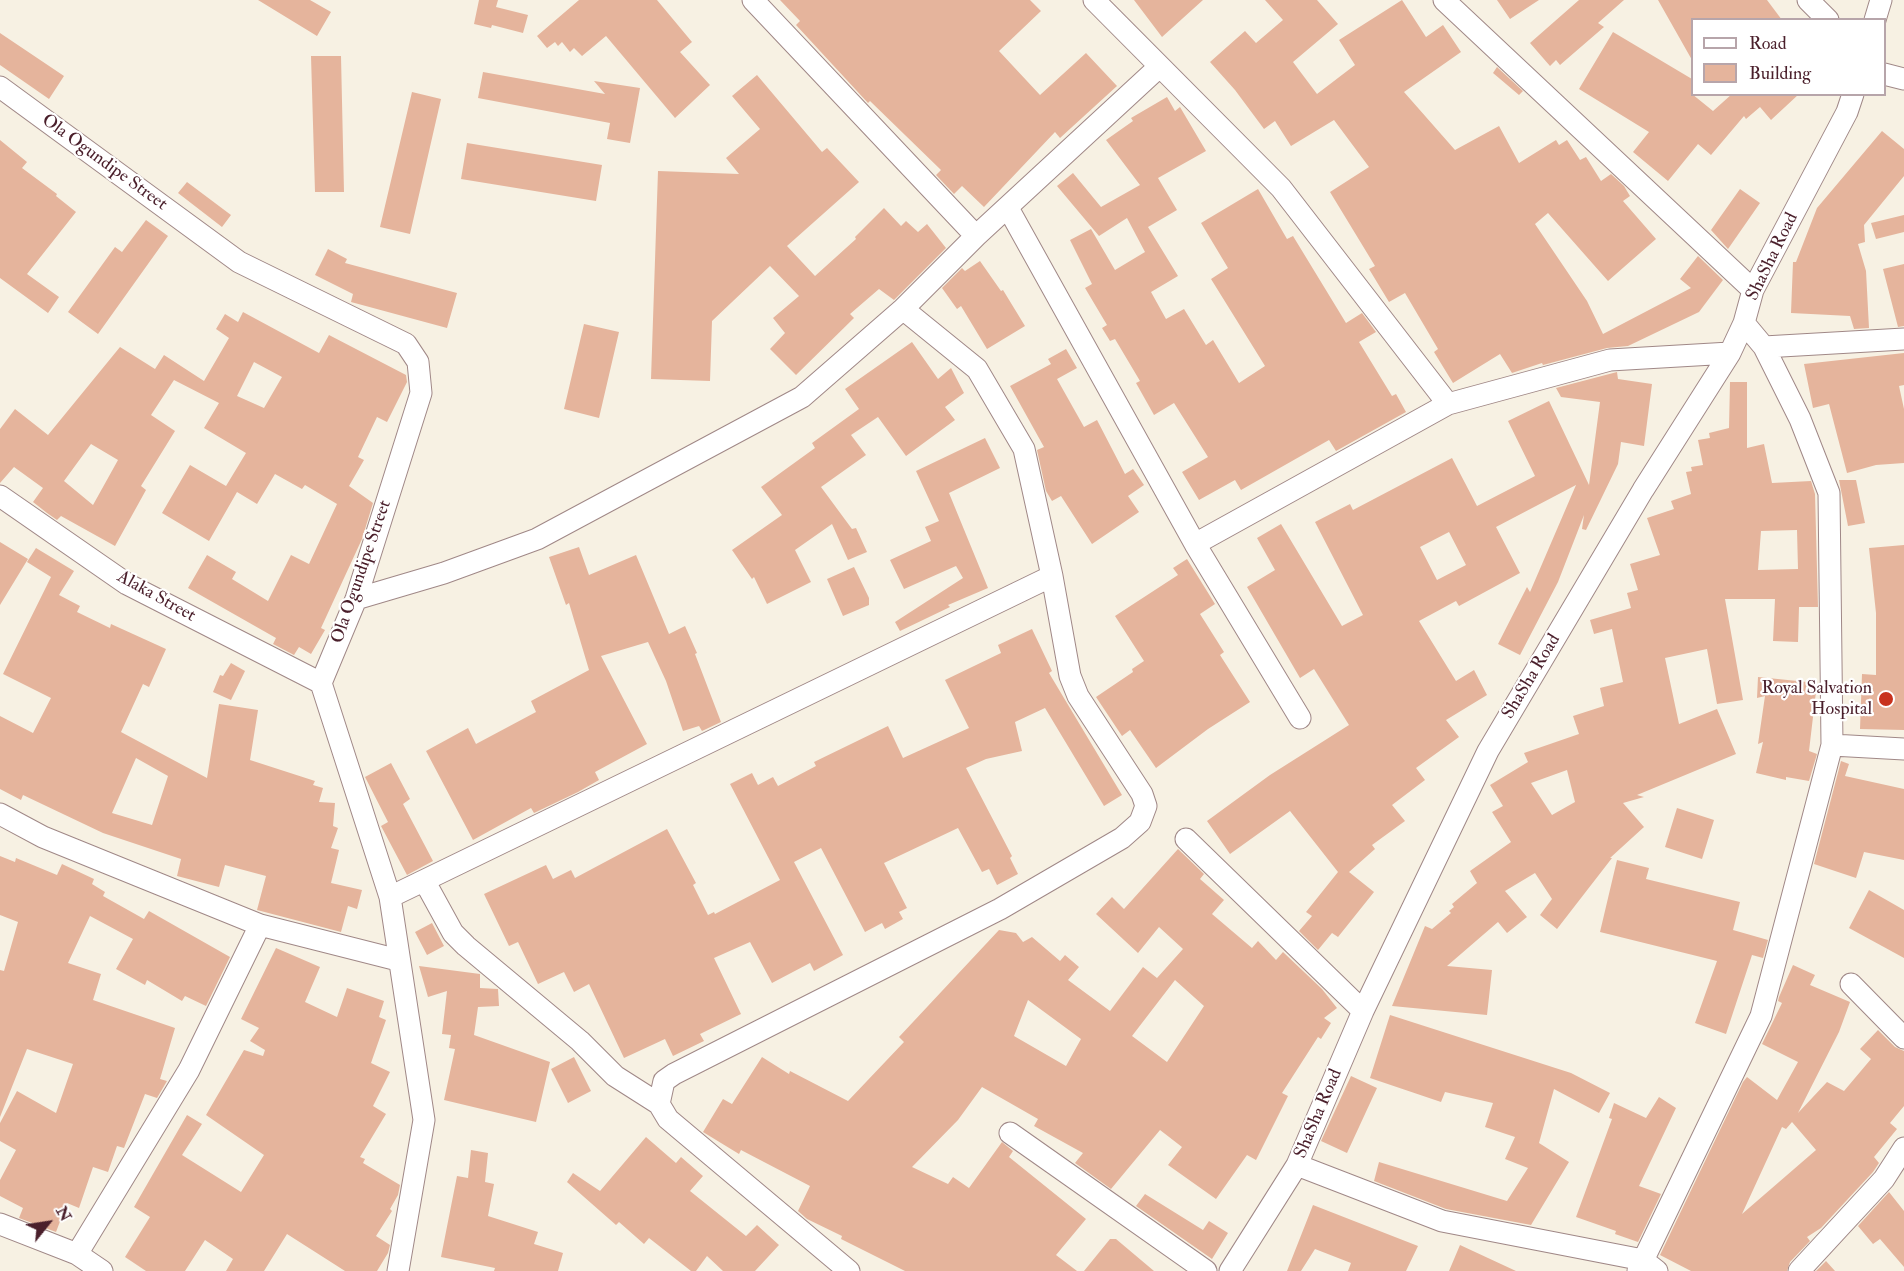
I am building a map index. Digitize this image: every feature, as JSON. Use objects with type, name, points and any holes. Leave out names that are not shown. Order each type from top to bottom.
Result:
[{"type":"street","points":[[753,0],[976,236]]},
{"type":"street","points":[[1094,0],[1281,188],[1448,404]]},
{"type":"street","points":[[1444,0],[1753,290]]},
{"type":"street","points":[[1808,0],[1826,18]]},
{"type":"street","points":[[1876,18],[1881,0]]},
{"type":"street","points":[[356,598],[444,573],[537,539],[802,397],[903,309],[976,236],[1159,67]]},
{"type":"street","points":[[1886,74],[1904,79]]},
{"type":"street","name":"Ola Ogundipe Street","points":[[0,87],[239,261],[406,344],[418,362],[421,393],[356,598],[321,683]]},
{"type":"street","name":"ShaSha Road","points":[[1230,1271],[1297,1165],[1363,1011],[1488,751],[1643,490],[1730,353],[1744,323],[1753,290],[1847,112],[1852,96]]},
{"type":"street","points":[[1008,208],[1195,544],[1300,718]]},
{"type":"street","points":[[659,1104],[664,1081],[674,1074],[1000,909],[1122,838],[1140,822],[1146,806],[1142,794],[1078,696],[1070,676],[1052,576],[1024,448],[977,369],[903,309]]},
{"type":"street","points":[[1297,1165],[1442,1221],[1646,1267],[1761,1016],[1832,745],[1829,493],[1800,419],[1764,346],[1744,323]]},
{"type":"street","points":[[1764,346],[1904,339]]},
{"type":"street","points":[[1195,544],[1448,404],[1610,360],[1730,353]]},
{"type":"street","name":"Alaka Street","points":[[0,496],[127,584],[321,683]]},
{"type":"street","points":[[390,897],[1052,576]]},
{"type":"street","points":[[321,683],[390,897],[424,1120],[402,1270]]},
{"type":"street","points":[[1832,745],[1904,749]]},
{"type":"street","points":[[0,814],[43,837],[260,925],[398,960]]},
{"type":"street","points":[[1186,839],[1363,1011]]},
{"type":"street","points":[[424,882],[453,933],[460,940],[580,1041],[615,1076],[659,1104],[668,1119],[849,1271]]},
{"type":"street","points":[[77,1254],[189,1070],[260,925]]},
{"type":"street","points":[[1851,984],[1904,1038]]},
{"type":"street","points":[[1010,1133],[1206,1271]]},
{"type":"street","points":[[1799,1271],[1884,1179],[1904,1148]]},
{"type":"street","points":[[0,1224],[77,1254],[102,1271]]},
{"type":"building","points":[[258,0],[310,0],[331,12],[317,36]]},
{"type":"building","points":[[479,0],[498,0],[496,7],[528,15],[523,33],[492,25],[491,28],[474,24]]},
{"type":"building","points":[[579,0],[657,0],[692,42],[680,52],[710,85],[675,118],[606,36],[582,56],[574,48],[570,52],[562,42],[558,46],[555,42],[547,48],[537,36]]},
{"type":"building","points":[[780,0],[1030,0],[1041,11],[999,51],[1040,95],[1086,53],[1117,86],[1060,138],[1055,132],[984,207],[962,186],[954,194],[936,175],[941,170],[870,101],[868,103],[796,25],[800,21]]},
{"type":"building","points":[[1134,0],[1203,0],[1162,37]]},
{"type":"building","points":[[1265,0],[1317,0],[1338,24],[1293,62],[1317,94],[1355,65],[1339,40],[1402,0],[1426,37],[1443,25],[1461,52],[1404,92],[1455,150],[1499,126],[1519,163],[1556,140],[1559,145],[1567,140],[1580,160],[1586,157],[1601,181],[1611,174],[1624,186],[1630,196],[1623,201],[1656,239],[1608,281],[1548,213],[1535,224],[1587,301],[1603,334],[1691,288],[1680,279],[1698,256],[1723,280],[1699,312],[1628,346],[1607,348],[1543,365],[1542,363],[1512,373],[1500,354],[1453,383],[1434,352],[1438,349],[1405,293],[1389,302],[1369,269],[1375,266],[1330,192],[1369,167],[1334,120],[1291,146],[1275,121],[1264,129],[1235,90],[1210,62],[1245,31],[1256,43],[1283,20]]},
{"type":"building","points":[[1497,0],[1539,0],[1510,19]]},
{"type":"building","points":[[1579,0],[1624,0],[1598,23],[1604,27],[1560,65],[1556,60],[1550,66],[1530,43]]},
{"type":"building","points":[[1658,0],[1767,0],[1780,18],[1691,18],[1691,58]]},
{"type":"building","points":[[1613,32],[1691,78],[1691,96],[1694,96],[1713,111],[1730,96],[1797,96],[1771,120],[1760,107],[1746,119],[1744,116],[1711,155],[1698,144],[1668,181],[1633,152],[1649,132],[1579,89]]},
{"type":"building","points":[[0,33],[64,76],[49,99],[0,65]]},
{"type":"building","points":[[311,56],[341,56],[344,192],[315,192]]},
{"type":"building","points":[[1497,67],[1523,91],[1519,95],[1493,73]]},
{"type":"building","points":[[483,72],[605,94],[594,81],[640,88],[630,143],[607,139],[610,123],[478,98]]},
{"type":"building","points":[[757,75],[822,152],[827,148],[859,182],[787,246],[815,276],[856,239],[855,237],[884,208],[901,226],[906,221],[918,232],[927,224],[946,248],[894,300],[879,289],[850,314],[854,318],[796,375],[770,349],[785,333],[773,318],[799,296],[770,266],[712,321],[710,381],[651,379],[658,171],[739,174],[726,158],[760,129],[732,96]]},
{"type":"building","points":[[412,92],[441,99],[410,234],[380,227]]},
{"type":"building","points":[[1167,97],[1175,111],[1180,107],[1206,151],[1158,178],[1177,210],[1148,227],[1178,276],[1151,292],[1166,319],[1184,309],[1206,345],[1213,340],[1239,383],[1265,366],[1211,279],[1228,268],[1201,223],[1258,189],[1287,239],[1293,236],[1346,323],[1362,313],[1376,332],[1359,342],[1392,396],[1396,394],[1406,412],[1336,451],[1329,440],[1241,490],[1235,480],[1199,500],[1182,472],[1208,457],[1174,403],[1154,415],[1136,383],[1140,381],[1115,339],[1110,341],[1102,328],[1107,325],[1085,288],[1092,284],[1070,240],[1091,229],[1115,270],[1145,252],[1127,218],[1099,236],[1057,186],[1073,173],[1101,207],[1140,185],[1106,140],[1133,121],[1131,118]]},
{"type":"building","points":[[1882,131],[1904,149],[1904,176],[1864,225],[1865,242],[1858,244],[1866,271],[1869,328],[1854,329],[1850,316],[1791,313],[1793,262],[1796,262],[1817,208]]},
{"type":"building","points":[[0,140],[27,162],[22,168],[57,194],[56,196],[76,212],[27,274],[59,297],[48,313],[0,278]]},
{"type":"building","points":[[467,143],[602,165],[596,201],[461,179]]},
{"type":"building","points":[[187,182],[231,215],[222,227],[178,193]]},
{"type":"building","points":[[1740,189],[1760,203],[1728,249],[1711,230]]},
{"type":"building","points":[[1904,215],[1904,232],[1876,239],[1871,223]]},
{"type":"building","points":[[146,220],[168,236],[98,334],[68,312],[115,247],[122,252]]},
{"type":"building","points":[[328,249],[347,259],[345,263],[457,293],[447,328],[351,302],[353,294],[315,275]]},
{"type":"building","points":[[980,261],[1001,291],[1003,290],[1025,326],[987,349],[961,306],[957,309],[942,288],[962,268],[965,271]]},
{"type":"building","points":[[1904,264],[1904,326],[1898,327],[1883,269]]},
{"type":"building","points":[[243,312],[319,353],[329,335],[406,375],[407,382],[387,422],[377,417],[358,457],[364,460],[349,486],[373,503],[362,539],[321,628],[325,630],[311,654],[299,647],[294,655],[273,644],[276,638],[188,588],[207,555],[236,572],[232,579],[268,601],[291,555],[309,564],[337,504],[305,485],[302,489],[275,474],[257,504],[237,492],[209,541],[162,513],[190,465],[226,486],[246,453],[204,428],[219,403],[174,380],[151,415],[175,431],[141,486],[146,490],[115,546],[61,516],[57,520],[47,513],[33,502],[43,488],[14,467],[0,483],[0,429],[15,409],[48,435],[120,347],[155,369],[164,355],[204,381],[229,338],[216,329],[225,314],[238,322]],"holes":[[[254,362],[282,377],[264,408],[237,396]],[[91,444],[118,460],[93,505],[64,481]]]},
{"type":"building","points":[[584,324],[619,332],[599,418],[564,409]]},
{"type":"building","points":[[912,342],[938,379],[951,368],[964,393],[945,407],[955,420],[906,456],[878,417],[851,435],[866,455],[821,487],[852,529],[856,528],[867,552],[848,560],[832,524],[795,550],[811,582],[767,604],[754,577],[752,579],[732,550],[782,515],[761,487],[815,448],[812,443],[859,409],[845,389]]},
{"type":"building","points":[[1066,349],[1077,368],[1057,379],[1084,427],[1097,420],[1125,474],[1133,469],[1144,485],[1128,496],[1139,512],[1092,544],[1061,496],[1052,501],[1046,491],[1037,450],[1044,447],[1010,386],[1051,364],[1048,359]]},
{"type":"building","points":[[1904,353],[1904,385],[1899,386],[1904,409],[1904,463],[1876,465],[1847,473],[1829,404],[1813,408],[1804,364]]},
{"type":"building","points":[[1617,372],[1618,379],[1652,384],[1644,446],[1621,442],[1618,464],[1586,530],[1582,529],[1584,515],[1558,582],[1520,655],[1498,644],[1527,587],[1530,592],[1576,485],[1496,527],[1520,573],[1459,606],[1456,601],[1419,621],[1456,681],[1474,670],[1487,695],[1446,720],[1459,737],[1416,768],[1425,780],[1392,805],[1405,821],[1372,845],[1375,849],[1349,872],[1374,892],[1338,937],[1332,933],[1318,950],[1299,931],[1312,916],[1306,912],[1338,872],[1290,811],[1230,854],[1207,821],[1270,775],[1349,725],[1314,669],[1300,678],[1247,587],[1275,570],[1257,538],[1281,524],[1342,626],[1363,615],[1315,522],[1350,504],[1353,510],[1452,458],[1477,506],[1535,476],[1508,421],[1549,401],[1589,485],[1600,402],[1561,397],[1556,388]],"holes":[[[1449,532],[1466,565],[1437,580],[1420,547]]]},
{"type":"building","points":[[1730,382],[1747,382],[1747,448],[1764,444],[1772,483],[1811,481],[1815,494],[1818,607],[1799,607],[1798,642],[1773,641],[1775,599],[1725,599],[1743,700],[1717,704],[1707,649],[1665,658],[1679,724],[1717,709],[1736,754],[1637,795],[1644,797],[1623,803],[1644,827],[1610,858],[1612,858],[1557,929],[1540,915],[1552,899],[1535,873],[1505,891],[1527,917],[1507,933],[1498,922],[1447,966],[1492,970],[1487,1015],[1392,1006],[1425,926],[1432,929],[1451,913],[1449,911],[1454,907],[1452,904],[1477,883],[1470,871],[1511,842],[1492,812],[1503,806],[1490,785],[1528,762],[1524,753],[1579,734],[1573,716],[1604,706],[1600,688],[1623,682],[1612,629],[1594,634],[1590,620],[1631,608],[1627,593],[1638,590],[1630,564],[1660,555],[1647,518],[1674,509],[1671,501],[1691,494],[1686,472],[1692,471],[1691,467],[1703,465],[1698,440],[1710,438],[1709,433],[1729,428]],"holes":[[[1797,530],[1798,569],[1758,570],[1761,531]],[[1567,770],[1575,802],[1552,815],[1531,783]]]},
{"type":"building","points":[[985,438],[1000,468],[949,493],[988,588],[948,605],[950,607],[900,631],[895,622],[963,578],[956,566],[904,589],[890,560],[931,541],[925,527],[939,521],[916,471]]},
{"type":"building","points":[[1839,480],[1856,480],[1865,523],[1848,526]]},
{"type":"building","points":[[0,542],[28,559],[0,605]]},
{"type":"building","points":[[1904,545],[1904,730],[1860,729],[1862,674],[1876,675],[1876,613],[1869,548]]},
{"type":"building","points":[[579,547],[589,575],[636,555],[669,634],[685,626],[721,722],[702,731],[699,726],[683,731],[666,681],[648,642],[601,656],[647,744],[595,772],[599,780],[578,792],[534,813],[531,808],[473,840],[426,751],[468,728],[476,744],[536,712],[531,701],[589,670],[569,603],[566,605],[549,557]]},
{"type":"building","points":[[36,548],[74,571],[59,595],[80,606],[77,612],[110,628],[111,624],[166,649],[149,687],[143,684],[121,732],[207,778],[219,704],[258,710],[250,760],[315,781],[313,785],[323,788],[319,802],[335,803],[333,826],[338,828],[331,848],[339,850],[331,883],[362,890],[357,909],[348,906],[341,932],[257,910],[266,876],[225,865],[219,887],[177,876],[181,859],[103,833],[23,795],[21,800],[0,789],[0,716],[33,733],[51,698],[3,674],[51,577],[27,562]],"holes":[[[136,758],[168,776],[152,825],[112,813]]]},
{"type":"building","points":[[1187,559],[1215,604],[1200,614],[1224,652],[1220,655],[1250,702],[1208,729],[1156,768],[1130,730],[1122,736],[1096,697],[1133,672],[1132,669],[1144,661],[1115,616],[1178,575],[1173,568]]},
{"type":"building","points":[[854,567],[869,598],[869,605],[843,616],[827,579]]},
{"type":"building","points":[[1032,629],[1052,671],[1049,673],[1122,795],[1104,806],[1045,708],[1015,722],[1022,751],[986,759],[966,768],[1012,856],[1010,858],[1018,874],[997,885],[989,869],[982,872],[958,828],[884,863],[907,908],[899,912],[903,919],[885,929],[882,923],[865,932],[821,848],[794,862],[843,955],[814,971],[810,963],[772,983],[750,942],[714,958],[741,1014],[700,1034],[704,1041],[673,1056],[665,1039],[624,1058],[589,984],[574,992],[564,972],[538,984],[518,942],[509,946],[484,894],[546,865],[553,879],[571,870],[575,878],[667,829],[696,883],[693,885],[708,915],[714,912],[715,914],[780,880],[730,784],[752,773],[758,785],[773,777],[778,786],[816,766],[814,762],[888,726],[903,758],[969,728],[945,680],[1001,653],[998,645]]},
{"type":"building","points":[[231,663],[245,671],[231,700],[213,692],[220,675],[223,676]]},
{"type":"building","points":[[1758,677],[1817,683],[1809,751],[1817,754],[1809,781],[1786,777],[1786,780],[1756,773],[1763,742],[1758,744],[1765,696],[1757,698]]},
{"type":"building","points":[[1841,761],[1849,764],[1845,776],[1904,789],[1904,860],[1864,852],[1856,878],[1814,864]]},
{"type":"building","points":[[391,763],[410,799],[403,804],[433,861],[407,875],[381,826],[388,822],[365,777]]},
{"type":"building","points":[[1677,808],[1714,820],[1702,859],[1665,847]]},
{"type":"building","points":[[1178,849],[1204,874],[1200,879],[1224,900],[1212,914],[1252,948],[1258,941],[1276,960],[1283,952],[1322,989],[1337,1008],[1324,1018],[1331,1023],[1321,1039],[1318,1037],[1282,1093],[1288,1096],[1256,1160],[1247,1155],[1216,1199],[1168,1165],[1182,1147],[1160,1130],[1111,1189],[1075,1163],[1083,1153],[1034,1126],[1038,1119],[982,1087],[958,1120],[912,1167],[948,1184],[953,1177],[969,1188],[1002,1142],[1013,1151],[1009,1157],[1086,1219],[1056,1255],[1077,1271],[905,1271],[841,1239],[842,1236],[807,1219],[798,1211],[810,1186],[741,1150],[739,1154],[703,1132],[723,1099],[732,1104],[762,1057],[789,1074],[790,1071],[848,1101],[904,1042],[899,1037],[999,930],[1016,933],[1023,942],[1032,937],[1060,961],[1065,955],[1079,967],[1068,980],[1110,1011],[1143,967],[1157,978],[1183,949],[1159,927],[1138,953],[1096,914],[1112,897],[1124,909]],"holes":[[[1175,980],[1204,1006],[1167,1062],[1132,1036]],[[1028,1000],[1081,1039],[1066,1066],[1014,1036]]]},
{"type":"building","points":[[0,856],[15,862],[16,858],[57,875],[62,864],[94,879],[92,884],[105,892],[103,896],[144,919],[149,911],[230,957],[206,1006],[185,996],[182,1001],[147,980],[145,985],[116,969],[133,939],[90,916],[68,963],[101,974],[93,1000],[175,1028],[160,1079],[167,1081],[157,1098],[145,1094],[124,1148],[117,1146],[108,1172],[93,1167],[79,1208],[67,1203],[56,1232],[19,1218],[23,1208],[0,1196],[0,1180],[16,1150],[0,1141],[0,1123],[17,1091],[56,1113],[73,1064],[27,1049],[0,1117],[0,970],[4,971],[18,922],[0,915]]},
{"type":"building","points":[[1617,860],[1649,868],[1646,879],[1740,902],[1733,930],[1768,940],[1763,958],[1752,955],[1726,1034],[1695,1023],[1717,961],[1600,932]]},
{"type":"building","points":[[1869,890],[1904,910],[1904,958],[1849,928]]},
{"type":"building","points":[[432,923],[444,946],[427,955],[415,932]]},
{"type":"building","points":[[276,948],[320,967],[305,1002],[337,1017],[347,988],[384,1001],[379,1017],[386,1020],[371,1063],[390,1072],[373,1106],[386,1114],[360,1157],[365,1159],[363,1163],[400,1185],[398,1195],[390,1209],[392,1211],[376,1236],[390,1245],[388,1253],[377,1271],[345,1271],[287,1234],[264,1271],[226,1271],[233,1259],[205,1240],[185,1271],[146,1271],[125,1257],[150,1217],[134,1207],[187,1115],[202,1124],[182,1155],[241,1192],[264,1155],[206,1115],[244,1050],[263,1056],[265,1050],[250,1041],[259,1028],[241,1019]]},
{"type":"building","points":[[1793,965],[1815,975],[1810,985],[1850,1002],[1839,1032],[1798,1113],[1827,1082],[1844,1091],[1871,1059],[1860,1049],[1878,1030],[1895,1047],[1904,1051],[1904,1106],[1890,1123],[1897,1129],[1874,1157],[1879,1163],[1873,1172],[1821,1228],[1807,1237],[1810,1241],[1790,1262],[1787,1271],[1691,1271],[1660,1255],[1743,1082],[1747,1077],[1777,1100],[1798,1062],[1762,1044],[1782,1003],[1778,1001]],"holes":[[[1792,1122],[1816,1150],[1742,1214],[1782,1127],[1786,1129]]]},
{"type":"building","points":[[419,966],[480,974],[480,988],[498,989],[499,1006],[478,1007],[474,1035],[550,1062],[536,1122],[444,1100],[455,1049],[449,1048],[451,1035],[442,1034],[447,991],[428,997]]},
{"type":"building","points":[[1390,1015],[1571,1073],[1610,1093],[1599,1113],[1554,1089],[1539,1143],[1569,1162],[1531,1225],[1446,1209],[1374,1181],[1379,1162],[1507,1201],[1528,1168],[1505,1159],[1515,1137],[1485,1127],[1493,1103],[1445,1092],[1441,1102],[1370,1078]]},
{"type":"building","points":[[574,1057],[591,1091],[568,1103],[551,1069]]},
{"type":"building","points":[[1351,1076],[1377,1088],[1347,1153],[1321,1141]]},
{"type":"building","points":[[1659,1097],[1676,1108],[1639,1186],[1661,1194],[1638,1242],[1615,1234],[1616,1231],[1576,1217],[1612,1119],[1609,1118],[1614,1103],[1646,1118]]},
{"type":"building","points":[[646,1137],[676,1163],[681,1157],[703,1176],[690,1191],[746,1236],[757,1225],[779,1245],[755,1271],[723,1271],[707,1256],[696,1271],[691,1271],[649,1238],[644,1244],[619,1222],[616,1225],[567,1182],[573,1173],[600,1191]]},
{"type":"building","points":[[471,1150],[488,1153],[485,1182],[494,1184],[488,1216],[538,1232],[534,1244],[563,1253],[558,1271],[494,1271],[495,1268],[441,1257],[457,1176],[468,1178]]},
{"type":"building","points":[[1889,1192],[1904,1211],[1904,1267],[1880,1239],[1873,1244],[1858,1226]]},
{"type":"building","points":[[1145,1194],[1203,1230],[1209,1221],[1228,1233],[1212,1259],[1136,1206]]},
{"type":"building","points":[[1313,1205],[1418,1246],[1406,1271],[1348,1271],[1351,1263],[1315,1249],[1301,1271],[1287,1271]]},
{"type":"building","points":[[1110,1239],[1116,1239],[1154,1271],[1084,1271]]},
{"type":"building","points":[[1460,1245],[1516,1271],[1449,1271]]},
{"type":"building","points":[[1826,1261],[1835,1271],[1816,1271]]},
{"type":"place","name":"Royal Salvation Hospital","points":[[1886,699]]}]
